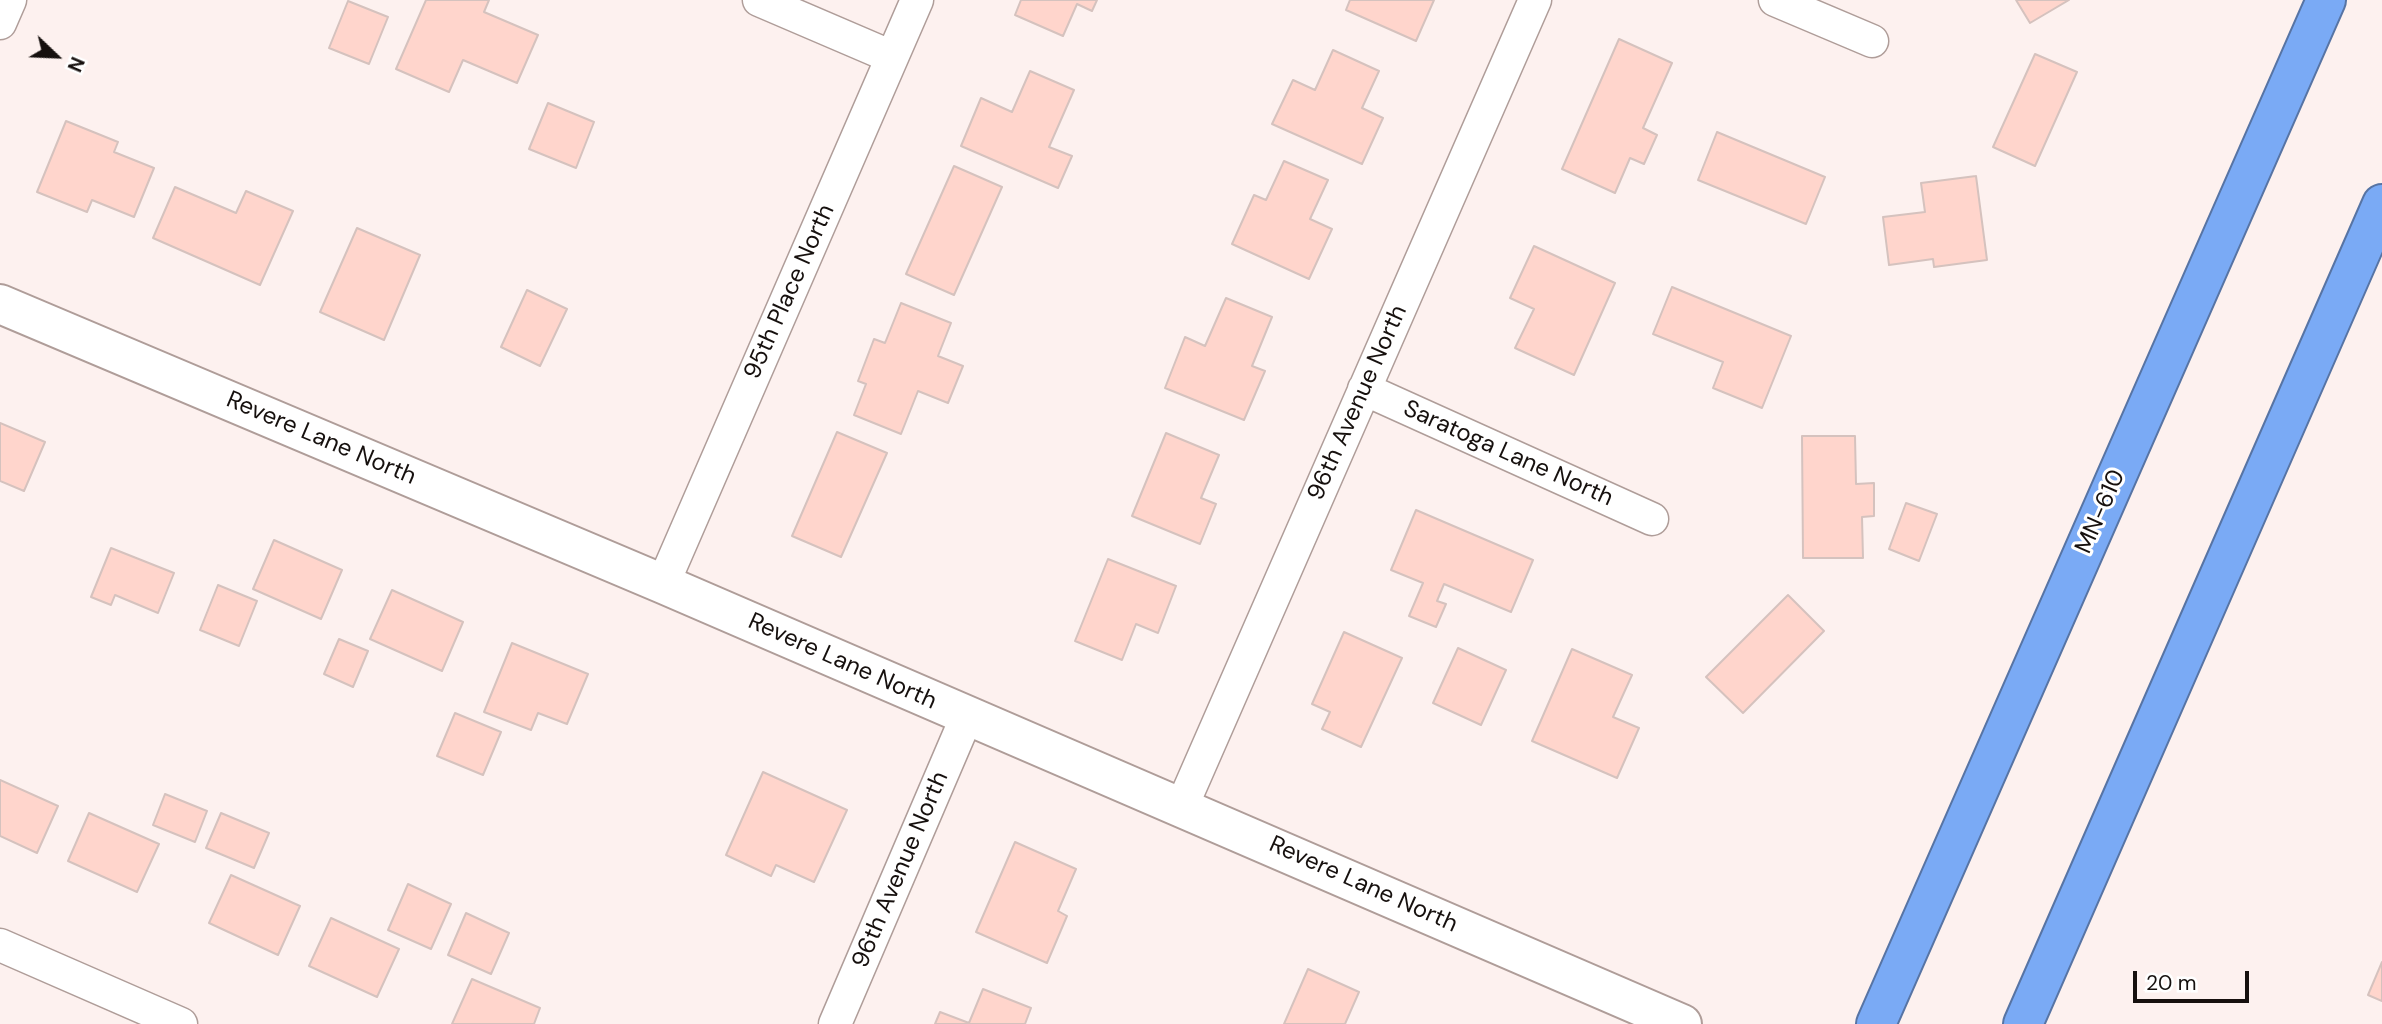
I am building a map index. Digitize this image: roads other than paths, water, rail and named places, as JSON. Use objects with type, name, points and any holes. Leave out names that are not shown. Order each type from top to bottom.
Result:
[{"type":"highway","name":"MN-610","points":[[1876,1024],[2326,0]]},
{"type":"highway","points":[[2022,1024],[2382,204]]},
{"type":"street","points":[[0,23],[10,0]]},
{"type":"street","points":[[759,0],[892,57]]},
{"type":"street","name":"95th Place North","points":[[663,583],[917,0]]},
{"type":"street","name":"96th Avenue North","points":[[1182,806],[1535,0]]},
{"type":"street","points":[[1775,0],[1872,41]]},
{"type":"street","name":"Revere Lane North","points":[[0,304],[663,583],[1682,1024]]},
{"type":"street","name":"Saratoga Lane North","points":[[1364,389],[1652,519]]},
{"type":"street","name":"96th Avenue North","points":[[835,1024],[967,716]]},
{"type":"street","points":[[0,945],[181,1024]]}]
